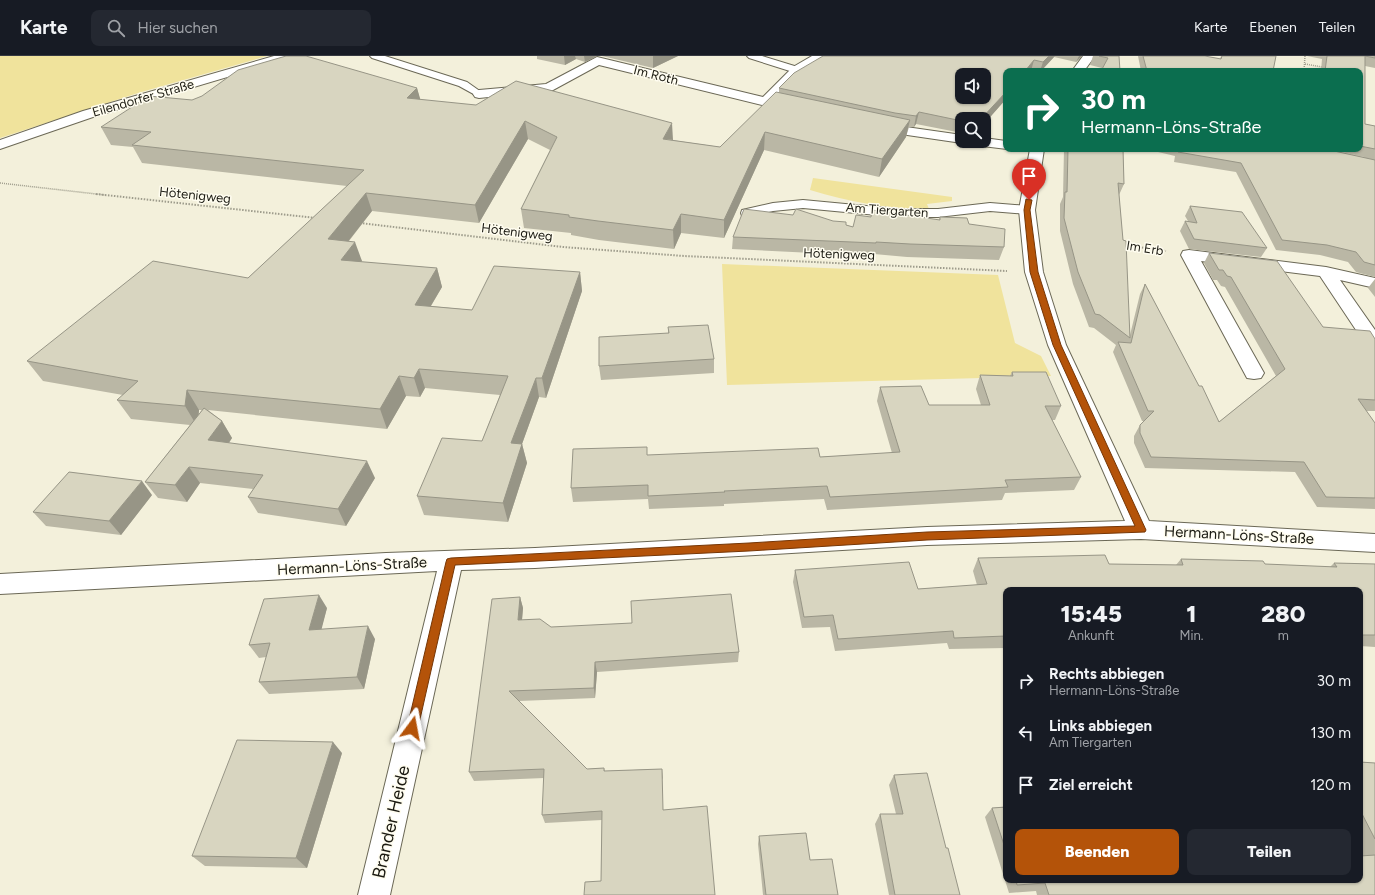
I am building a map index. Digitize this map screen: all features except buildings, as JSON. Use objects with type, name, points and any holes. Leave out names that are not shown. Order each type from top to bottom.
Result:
[{"type":"street","name":"Eilendorfer Straße","points":[[0,145],[88,114],[287,56]]},
{"type":"street","points":[[766,102],[797,70],[820,56]]},
{"type":"street","points":[[1080,68],[1088,56]]},
{"type":"street","name":"Im Roth","points":[[479,94],[549,87],[597,61],[811,112]]},
{"type":"street","points":[[863,123],[893,130],[955,138]]},
{"type":"street","points":[[991,143],[1003,145]]},
{"type":"street","points":[[1037,152],[1027,210],[1034,272],[1057,345],[1141,530]]},
{"type":"street","points":[[1189,255],[1326,272],[1375,283]]},
{"type":"street","points":[[1189,255],[1254,373]]},
{"type":"street","points":[[1326,272],[1375,344]]},
{"type":"street","name":"Hermann-Löns-Straße","points":[[0,584],[386,563],[451,562],[749,547],[927,536],[1141,530],[1375,543]]},
{"type":"street","name":"Brander Heide","points":[[374,895],[451,562]]},
{"type":"lane","points":[[375,56],[462,84],[479,94]]},
{"type":"lane","points":[[752,56],[797,70]]},
{"type":"lane","name":"Am Tiergarten","points":[[746,213],[773,207],[803,204],[898,212],[938,213],[990,207],[1027,210]]},
{"type":"path","points":[[1304,68],[1305,56]]},
{"type":"path","points":[[1305,64],[1322,67]]},
{"type":"path","name":"Hötenigweg","points":[[0,183],[317,218]]},
{"type":"path","name":"Hötenigweg","points":[[357,223],[563,247],[684,256],[1034,272]]},
{"type":"path","name":"Im Erb","points":[[1122,245],[1189,255]]},
{"type":"shaded area","points":[[0,56],[267,56],[138,93],[0,138]]},
{"type":"shaded area","points":[[813,178],[952,197],[952,201],[927,204],[929,209],[899,208],[869,204],[810,190]]},
{"type":"shaded area","points":[[722,264],[998,275],[1015,343],[1041,356],[1051,376],[727,385]]},
{"type":"route","points":[[412,728],[451,562],[749,547],[927,536],[1141,530],[1057,345],[1034,272],[1027,210],[1029,200]]}]
